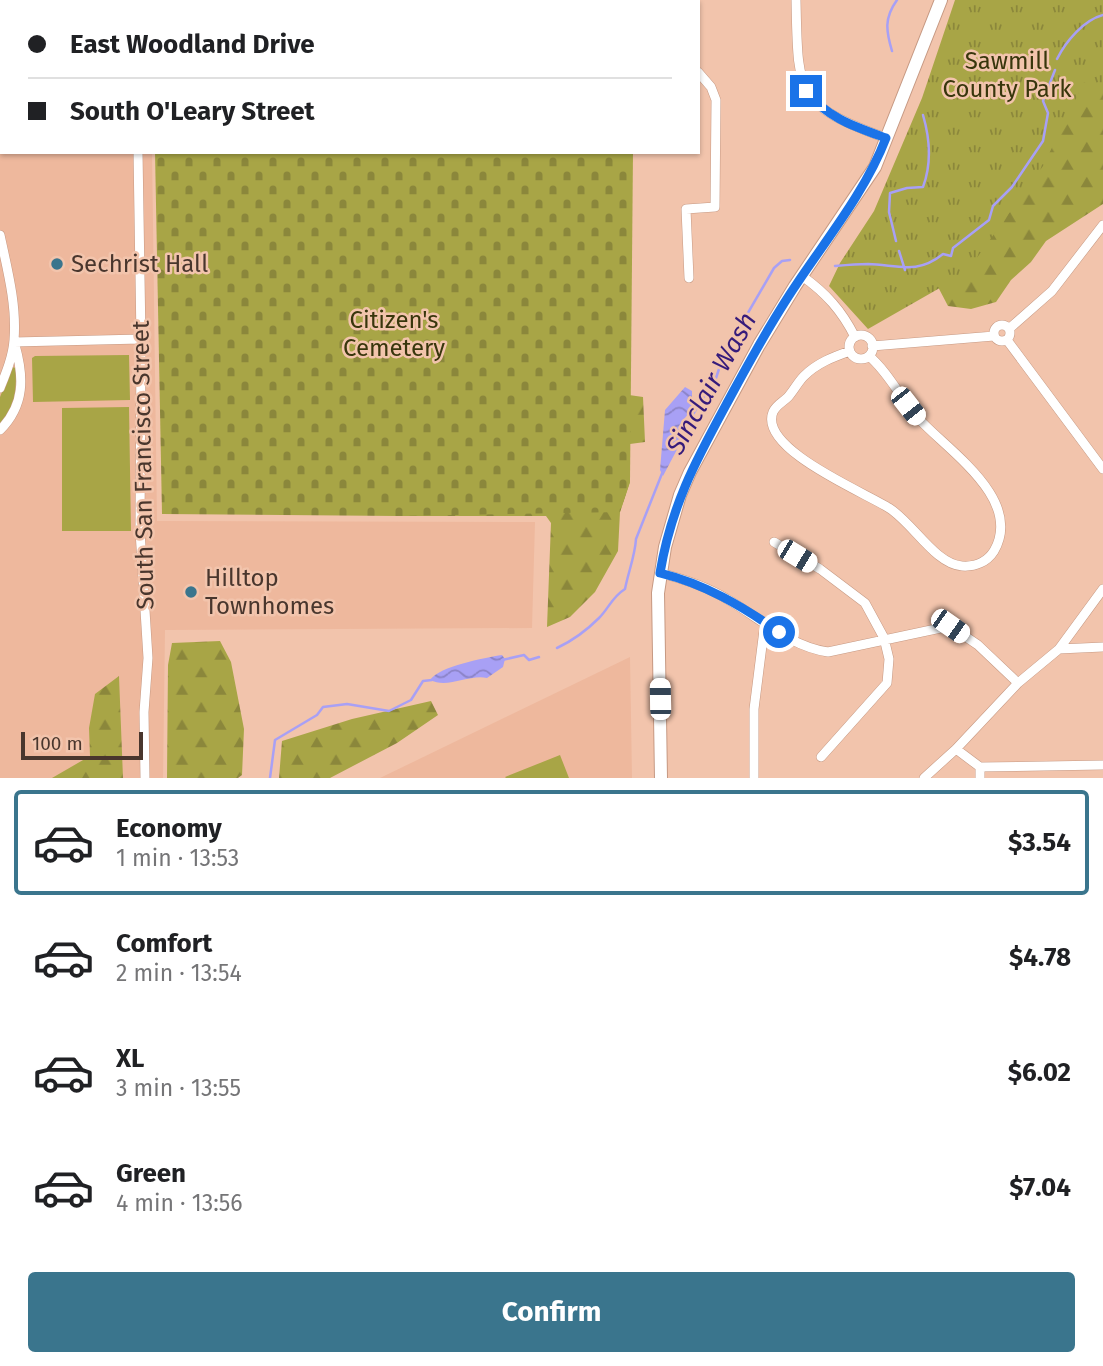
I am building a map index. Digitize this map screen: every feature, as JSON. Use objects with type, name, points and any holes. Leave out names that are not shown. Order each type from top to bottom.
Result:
[{"type":"main road","points":[[661,778],[658,593],[673,516],[690,472],[759,345],[875,167],[942,0]]},
{"type":"street","points":[[796,0],[797,60],[806,91],[817,105],[840,120],[886,138]]},
{"type":"street","points":[[689,278],[686,209],[715,207],[716,100],[711,87],[700,74]]},
{"type":"street","name":"South San Francisco Street","points":[[138,154],[140,531],[148,658],[144,712],[145,778]]},
{"type":"street","points":[[1007,341],[1010,328],[1052,290],[1103,225]]},
{"type":"street","points":[[0,235],[10,282],[14,342],[21,366],[18,406],[0,430]]},
{"type":"street","points":[[802,276],[831,299],[842,312],[855,337]]},
{"type":"street","points":[[994,336],[994,331],[1003,324],[1010,328]]},
{"type":"street","points":[[861,335],[868,338],[872,346],[869,356],[856,358],[850,351],[855,337],[861,335]]},
{"type":"street","points":[[872,346],[994,336],[998,340],[1007,341],[1103,468]]},
{"type":"street","points":[[14,342],[141,339]]},
{"type":"street","points":[[0,388],[14,342]]},
{"type":"street","points":[[850,351],[819,364],[806,374],[789,396],[774,409],[773,426],[786,445],[808,462],[897,513],[943,559],[962,566],[979,564],[993,552],[999,534],[999,514],[992,496],[979,477],[917,417],[869,356]]},
{"type":"street","points":[[774,542],[820,569],[865,603],[884,638],[889,659],[887,683],[821,757]]},
{"type":"street","points":[[660,573],[703,586],[765,622],[794,643],[828,652],[950,626],[978,645],[1018,683]]},
{"type":"street","points":[[925,778],[1018,683],[1059,649],[1103,589]]},
{"type":"street","points":[[754,778],[754,709],[765,622]]},
{"type":"street","points":[[1059,649],[1103,647]]},
{"type":"street","points":[[956,749],[980,767],[1103,765]]},
{"type":"street","points":[[980,767],[980,778]]},
{"type":"shaded area","points":[[0,154],[152,154],[157,521],[535,522],[532,628],[165,630],[163,778],[0,778]]},
{"type":"shaded area","points":[[630,657],[632,778],[380,778]]},
{"type":"green space","name":"Sawmill County Park","points":[[955,0],[1103,0],[1103,93],[1084,82],[1043,166],[966,273],[868,329],[829,286],[840,263],[874,211],[922,98]]},
{"type":"green space","points":[[1103,31],[1103,204],[1046,241],[1031,262],[1011,280],[996,302],[971,309],[948,306],[937,285]]},
{"type":"green space","name":"Citizen's Cemetery","points":[[155,154],[633,154],[630,482],[620,512],[397,516],[162,514]]},
{"type":"green space","points":[[129,355],[130,400],[33,402],[32,358],[35,356]]},
{"type":"green space","points":[[12,367],[16,368],[14,397],[10,411],[0,423],[0,397]]},
{"type":"green space","points":[[601,391],[643,397],[645,442],[630,444],[630,482],[620,512],[618,551],[595,592],[570,617],[547,627],[551,523],[546,516],[397,516],[400,459]]},
{"type":"green space","points":[[129,407],[131,531],[62,531],[62,408]]},
{"type":"green space","points":[[220,641],[231,662],[244,729],[242,775],[238,778],[167,778],[168,665],[172,643]]},
{"type":"green space","points":[[119,676],[123,778],[52,778],[90,756],[89,728],[95,694]]},
{"type":"green space","points":[[431,701],[438,715],[397,743],[330,778],[279,778],[282,741],[352,719]]},
{"type":"green space","points":[[560,755],[569,778],[505,777]]},
{"type":"water","points":[[685,387],[692,391],[692,409],[681,423],[681,442],[663,476],[660,470],[665,410]]},
{"type":"water","points":[[502,655],[505,659],[503,667],[487,678],[444,683],[430,680],[452,667]]},
{"type":"waterway","points":[[892,51],[887,25],[897,0]]},
{"type":"waterway","points":[[1057,59],[1076,32],[1089,21],[1103,15]]},
{"type":"waterway","points":[[835,266],[868,264],[916,267],[925,265],[943,254],[951,256],[953,248],[989,220],[993,206],[1012,187],[1043,141],[1048,113],[1043,101],[1055,70]]},
{"type":"waterway","points":[[896,241],[889,212],[890,193],[923,187],[928,169],[929,151],[923,115]]},
{"type":"waterway","points":[[899,251],[905,270]]},
{"type":"waterway","name":"Sinclair Wash","points":[[681,433],[716,378],[724,354],[774,268],[782,261],[790,260]]},
{"type":"waterway","name":"Sinclair Wash","points":[[557,648],[589,627],[625,589],[636,539],[663,471]]},
{"type":"waterway","name":"Sinclair Wash","points":[[502,660],[524,655],[529,660],[539,657]]},
{"type":"waterway","name":"Sinclair Wash","points":[[270,778],[275,740],[317,715],[323,707],[347,704],[389,711],[411,700],[423,681],[432,680]]},
{"type":"place","name":"Sechrist Hall","points":[[57,264]]},
{"type":"place","name":"Hilltop Townhomes","points":[[191,592]]},
{"type":"route","points":[[779,632],[703,586],[660,573],[673,516],[690,472],[759,345],[875,167],[886,138],[840,120],[817,105],[806,91]]}]
